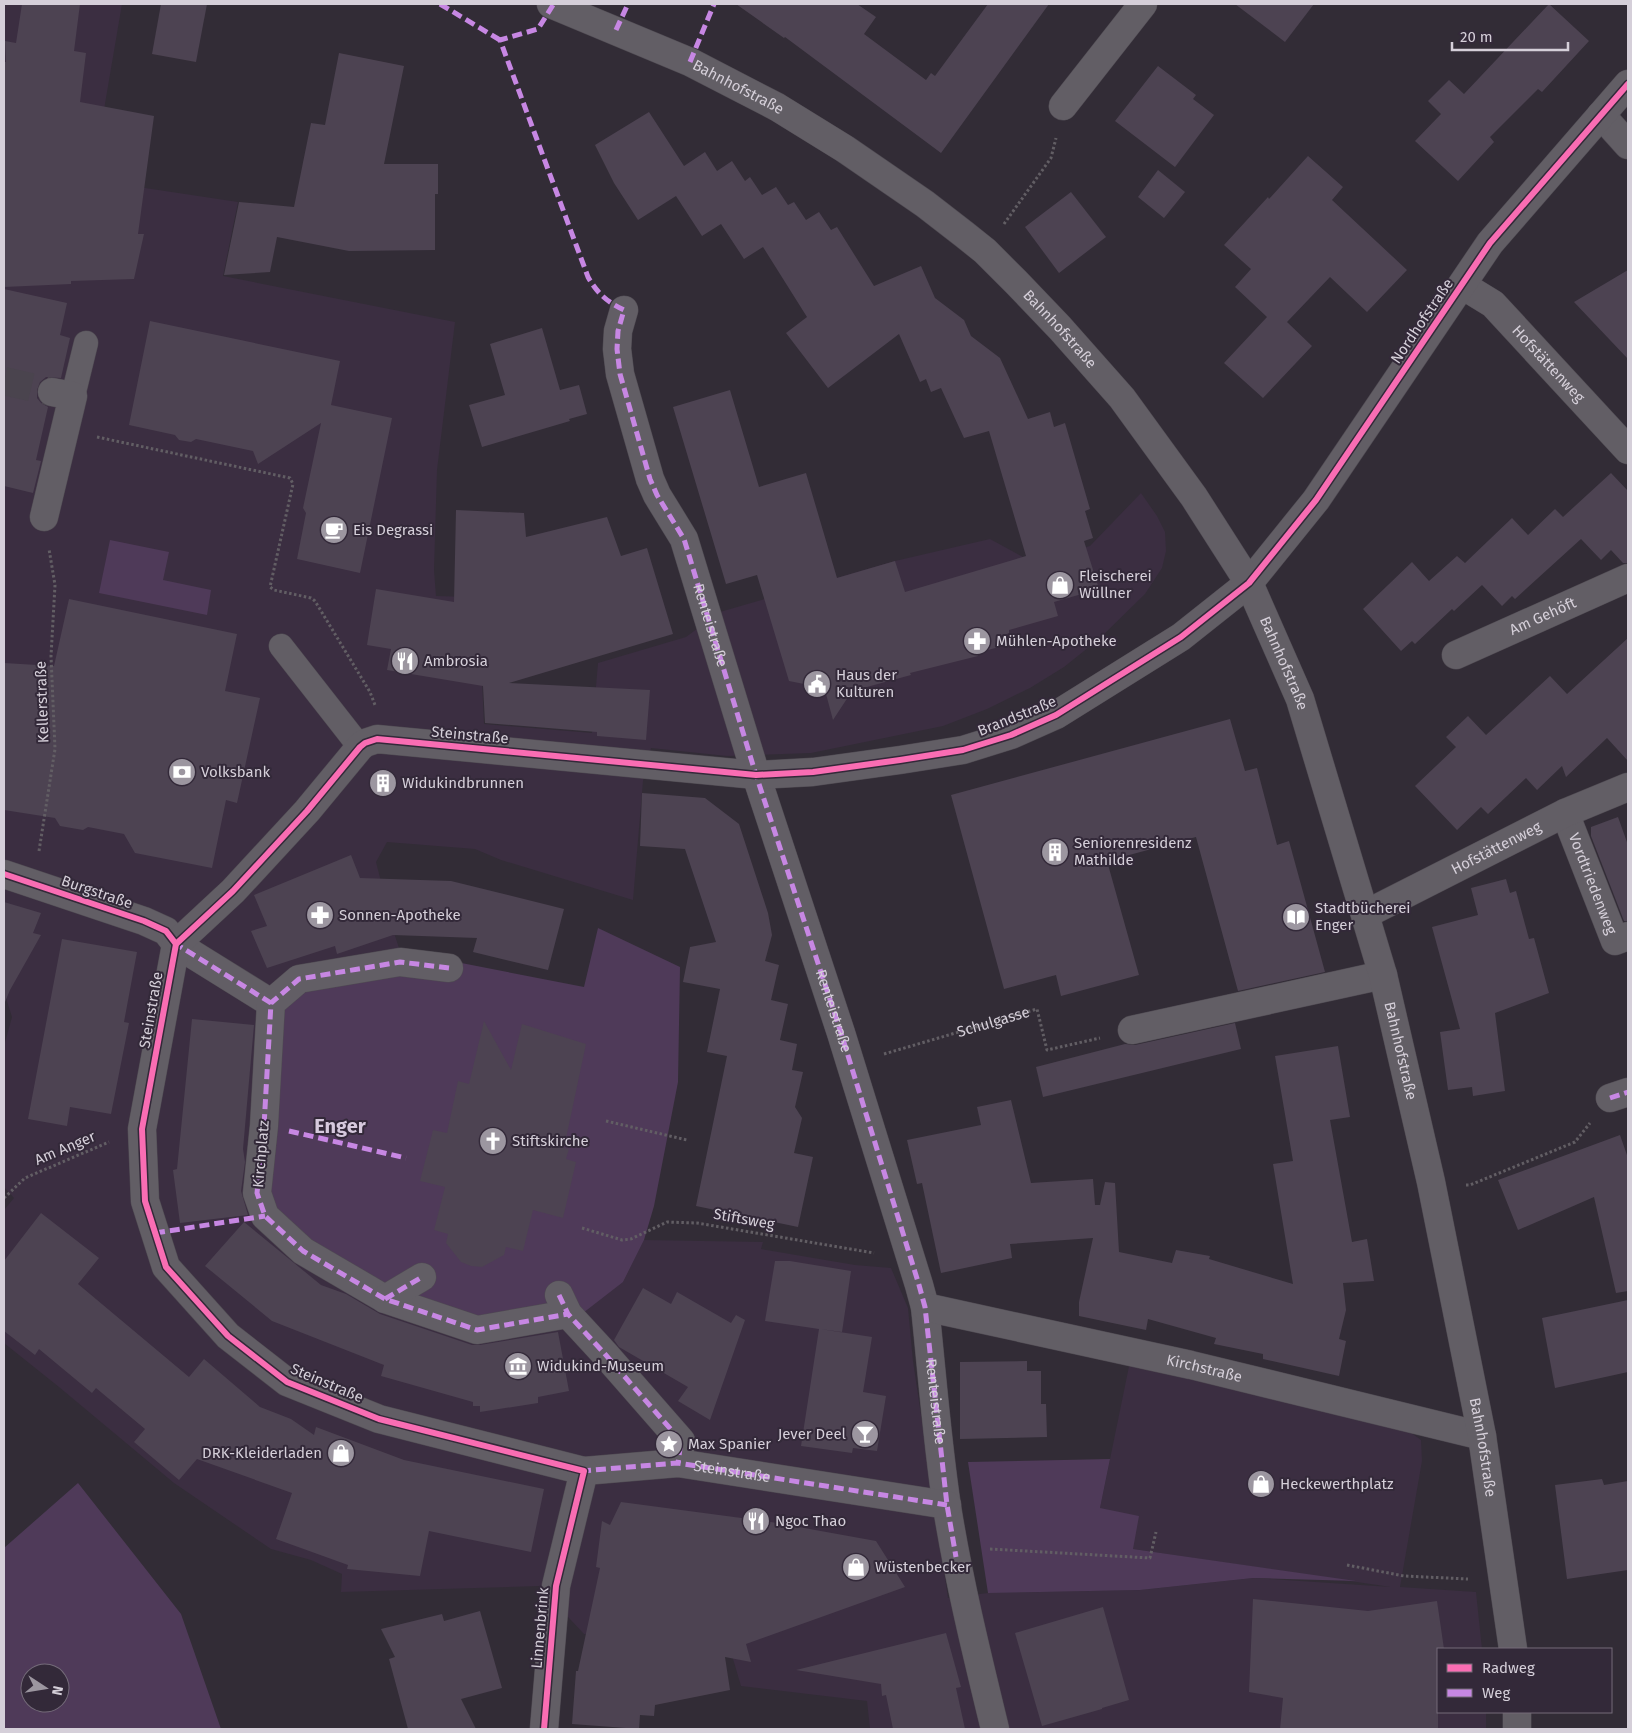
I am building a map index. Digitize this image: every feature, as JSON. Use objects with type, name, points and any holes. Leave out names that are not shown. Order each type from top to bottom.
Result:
[{"type":"street","name":"Bahnhofstraße","points":[[551,4],[690,62],[777,107],[845,149],[924,204],[985,251],[1060,328],[1122,398],[1194,497],[1250,583],[1300,699],[1383,975],[1431,1182],[1482,1436],[1513,1648]]},
{"type":"street","points":[[1063,106],[1143,4]]},
{"type":"street","name":"Nordhofstraße","points":[[1250,583],[1316,500],[1490,243],[1628,84]]},
{"type":"street","points":[[1601,115],[1628,145]]},
{"type":"street","name":"Hofstättenweg","points":[[1462,284],[1493,304],[1628,450]]},
{"type":"street","name":"Renteistraße","points":[[624,310],[618,331],[617,349],[620,374],[650,479],[657,495],[684,540],[756,775],[850,1064],[925,1307],[947,1505],[968,1620],[995,1729]]},
{"type":"street","points":[[44,518],[63,394]]},
{"type":"street","name":"Am Gehöft","points":[[1456,655],[1628,578]]},
{"type":"street","name":"Brandstraße","points":[[756,775],[813,772],[900,760],[963,750],[1011,735],[1056,715],[1181,638],[1250,583]]},
{"type":"street","points":[[369,743],[233,891],[176,944],[271,1003],[299,979],[400,962],[449,968]]},
{"type":"street","name":"Steinstraße","points":[[369,743],[756,775]]},
{"type":"street","name":"Hofstättenweg","points":[[1366,914],[1565,813],[1628,787]]},
{"type":"street","name":"Vordtriedenweg","points":[[1565,813],[1615,941],[1628,936]]},
{"type":"street","name":"Burgstraße","points":[[4,874],[144,921],[166,931],[176,944]]},
{"type":"street","name":"Steinstraße","points":[[176,944],[142,1129],[145,1201],[166,1267],[228,1336],[287,1382],[379,1419],[584,1472],[678,1462],[947,1505]]},
{"type":"street","points":[[1119,1033],[1383,975]]},
{"type":"street","name":"Kirchplatz","points":[[271,1003],[264,1126],[257,1193],[265,1216],[303,1251],[385,1299],[477,1330],[564,1305],[680,1441],[678,1462]]},
{"type":"street","points":[[385,1299],[422,1277]]},
{"type":"street","name":"Kirchstraße","points":[[925,1307],[1191,1365],[1482,1436]]},
{"type":"street","name":"Linnenbrink","points":[[544,1729],[556,1586],[584,1472]]},
{"type":"street","points":[[1517,1713],[1517,1729]]},
{"type":"lane","points":[[63,394],[86,343]]},
{"type":"lane","points":[[281,646],[369,743]]},
{"type":"path","points":[[985,251],[1051,158],[1063,106]]},
{"type":"path","points":[[104,438],[290,478],[293,484],[270,587],[274,590],[311,598],[319,606],[370,692],[375,706],[369,743]]},
{"type":"path","points":[[1431,1182],[1470,1185],[1575,1142],[1619,1095]]},
{"type":"path","points":[[606,1121],[687,1140]]},
{"type":"path","points":[[954,1547],[1150,1558],[1156,1532]]},
{"type":"path","points":[[1347,1565],[1404,1576],[1462,1579],[1504,1578]]},
{"type":"shaded area","points":[[4,4],[122,4],[92,180],[238,202],[223,276],[455,322],[437,470],[434,570],[436,596],[470,597],[482,680],[484,724],[592,733],[598,663],[686,637],[720,612],[895,561],[990,539],[1032,562],[1090,546],[1141,493],[1157,516],[1165,532],[1166,551],[1162,568],[1145,594],[1099,639],[1064,667],[1030,688],[987,709],[943,726],[811,753],[727,756],[651,748],[643,781],[633,900],[501,860],[475,849],[387,842],[376,862],[395,936],[400,951],[623,1282],[644,1240],[763,1242],[761,1249],[855,1265],[891,1268],[908,1308],[913,1361],[948,1598],[988,1593],[1140,1590],[1253,1578],[1391,1587],[1133,1549],[1100,1508],[1134,1342],[1355,1393],[1421,1440],[1422,1461],[1400,1587],[1476,1592],[1482,1648],[1437,1648],[1437,1713],[1486,1713],[1486,1729],[870,1729],[867,1701],[741,1686],[731,1652],[584,1634],[539,1586],[341,1592],[342,1574],[311,1560],[271,1549],[174,1483],[4,1343],[4,1210],[14,1198],[4,1187],[4,1046],[12,1017],[4,997]]},
{"type":"shaded area","points":[[110,540],[169,552],[163,580],[211,590],[207,615],[99,593]]},
{"type":"shaded area","points":[[598,928],[680,967],[678,1082],[654,1206],[644,1240],[623,1282],[583,1313],[477,1333],[300,1257],[249,1157],[266,1005],[400,951],[584,987]]},
{"type":"shaded area","points":[[1110,1459],[1100,1508],[1139,1516],[1133,1549],[1356,1581],[1253,1578],[1140,1590],[988,1593],[968,1462]]},
{"type":"shaded area","points":[[78,1483],[181,1614],[221,1729],[4,1729],[4,1548]]},
{"type":"building","points":[[22,4],[80,4],[74,51],[86,53],[80,102],[154,116],[138,234],[144,234],[134,279],[71,281],[71,284],[4,287],[5,41],[16,43]]},
{"type":"building","points":[[161,4],[207,4],[196,62],[152,54]]},
{"type":"building","points":[[736,4],[857,4],[876,17],[864,34],[926,80],[931,73],[935,76],[988,4],[1049,4],[941,153],[785,37]]},
{"type":"building","points":[[1235,4],[1314,4],[1285,42]]},
{"type":"building","points":[[1549,4],[1589,41],[1542,92],[1538,89],[1490,137],[1494,142],[1458,181],[1415,141],[1441,114],[1428,101],[1449,80],[1464,94]]},
{"type":"building","points":[[339,53],[404,66],[384,164],[438,164],[438,194],[435,194],[435,250],[349,251],[277,237],[270,272],[224,275],[239,202],[294,207],[311,123],[325,125]]},
{"type":"building","points":[[1158,66],[1196,95],[1193,99],[1214,115],[1175,167],[1115,121]]},
{"type":"building","points":[[649,112],[684,166],[705,152],[717,171],[732,161],[745,181],[750,177],[762,195],[776,187],[788,205],[794,202],[806,220],[819,212],[831,230],[837,227],[874,286],[921,266],[935,298],[964,320],[971,336],[1000,358],[1028,419],[1050,412],[1054,427],[1065,423],[1090,509],[1085,511],[1093,538],[1084,541],[1099,589],[1054,602],[1058,616],[1009,630],[1009,633],[997,638],[999,647],[977,653],[978,656],[910,673],[911,675],[852,691],[833,720],[826,694],[806,689],[804,684],[789,681],[757,575],[726,584],[673,407],[730,390],[759,487],[806,473],[837,578],[895,561],[905,592],[1026,556],[989,431],[964,438],[941,388],[931,392],[926,379],[920,382],[899,334],[828,388],[786,333],[807,317],[763,247],[744,259],[721,224],[702,236],[676,196],[638,220],[614,183],[595,145]]},
{"type":"building","points":[[1308,156],[1343,187],[1332,200],[1407,270],[1367,312],[1330,277],[1287,322],[1312,346],[1263,398],[1224,363],[1267,317],[1235,287],[1251,269],[1224,245]]},
{"type":"building","points":[[1158,170],[1185,192],[1164,218],[1138,197]]},
{"type":"building","points":[[1071,192],[1106,237],[1059,273],[1025,227]]},
{"type":"building","points":[[1628,270],[1628,359],[1574,302]]},
{"type":"building","points":[[4,289],[67,303],[60,335],[70,338],[61,378],[46,377],[40,382],[37,390],[37,398],[48,407],[36,460],[41,461],[33,493],[4,486]]},
{"type":"building","points":[[150,321],[340,361],[331,405],[392,418],[360,573],[297,559],[306,513],[303,508],[321,423],[258,464],[253,451],[196,439],[191,442],[179,440],[175,435],[129,425]]},
{"type":"building","points":[[542,328],[560,390],[579,385],[587,414],[569,419],[570,421],[482,447],[469,405],[505,395],[490,344]]},
{"type":"building","points":[[1611,473],[1628,491],[1628,563],[1623,563],[1611,550],[1601,560],[1581,539],[1515,599],[1512,596],[1502,606],[1482,585],[1454,611],[1452,609],[1415,644],[1412,641],[1401,651],[1363,609],[1412,562],[1429,581],[1457,556],[1465,563],[1512,518],[1528,535],[1555,509],[1563,517]]},
{"type":"building","points":[[456,510],[524,513],[526,537],[607,517],[621,556],[647,548],[673,634],[509,683],[650,690],[646,740],[597,736],[597,732],[485,723],[483,686],[387,670],[391,649],[367,645],[376,589],[454,602]]},
{"type":"building","points":[[69,599],[237,634],[225,691],[260,698],[237,803],[226,800],[212,868],[135,853],[124,834],[88,827],[83,830],[60,826],[55,818],[4,810],[4,663],[54,666]]},
{"type":"building","points":[[1628,638],[1628,761],[1607,738],[1566,777],[1562,766],[1537,790],[1526,778],[1488,814],[1481,807],[1457,830],[1415,786],[1456,747],[1446,737],[1468,716],[1486,735],[1550,676],[1567,694]]},
{"type":"building","name":"Seniorenresidenz Mathilde","points":[[1230,719],[1245,771],[1257,768],[1277,845],[1289,841],[1325,972],[1238,991],[1196,837],[1107,861],[1139,975],[1061,996],[1056,975],[1004,989],[951,795]]},
{"type":"building","points":[[642,793],[705,798],[739,824],[768,913],[772,935],[765,961],[779,965],[771,1000],[788,1004],[780,1040],[797,1044],[792,1070],[803,1072],[795,1107],[802,1118],[794,1153],[813,1157],[798,1227],[696,1206],[727,1056],[707,1052],[720,989],[683,982],[690,947],[716,942],[685,849],[640,846]]},
{"type":"building","points":[[1618,817],[1628,845],[1628,921],[1624,921],[1591,836],[1591,827]]},
{"type":"building","points":[[351,855],[360,878],[451,881],[564,909],[548,970],[473,952],[477,938],[393,935],[337,954],[335,946],[267,968],[251,931],[267,926],[254,895]]},
{"type":"building","points":[[1506,879],[1510,893],[1516,891],[1529,939],[1534,938],[1549,993],[1495,1013],[1505,1091],[1473,1096],[1472,1087],[1448,1090],[1440,1032],[1460,1029],[1432,927],[1478,915],[1471,888]]},
{"type":"building","points":[[4,902],[41,913],[33,933],[41,935],[5,1002],[4,1002]]},
{"type":"building","points":[[62,939],[137,952],[124,1022],[129,1023],[111,1114],[70,1107],[67,1126],[28,1119]]},
{"type":"building","points":[[192,1019],[254,1025],[243,1149],[245,1162],[241,1191],[248,1215],[180,1223],[173,1170],[177,1169]]},
{"type":"building","name":"Stiftskirche","points":[[484,1021],[511,1070],[522,1024],[586,1044],[564,1148],[569,1149],[566,1159],[576,1162],[563,1218],[533,1210],[523,1251],[506,1247],[504,1255],[482,1267],[471,1266],[461,1262],[446,1243],[448,1234],[434,1230],[445,1187],[420,1181],[433,1130],[447,1133],[458,1081],[469,1084]]},
{"type":"building","points":[[1235,1023],[1241,1049],[1043,1097],[1036,1067],[1125,1044],[1135,1045]]},
{"type":"building","points":[[1338,1046],[1350,1117],[1330,1120],[1352,1242],[1367,1239],[1374,1281],[1343,1283],[1346,1310],[1339,1339],[1346,1341],[1339,1376],[1263,1359],[1263,1354],[1214,1344],[1216,1338],[1148,1319],[1146,1330],[1079,1316],[1079,1302],[1093,1238],[1010,1244],[1012,1258],[941,1273],[922,1183],[917,1184],[907,1140],[981,1125],[977,1107],[1011,1100],[1031,1183],[1093,1179],[1095,1205],[1100,1205],[1105,1182],[1115,1183],[1119,1252],[1172,1263],[1176,1250],[1210,1256],[1209,1259],[1293,1284],[1273,1164],[1293,1161],[1275,1056]]},
{"type":"building","points":[[1620,1135],[1628,1158],[1628,1291],[1616,1293],[1594,1197],[1518,1230],[1498,1180]]},
{"type":"building","points":[[41,1213],[99,1258],[78,1284],[189,1377],[204,1359],[260,1407],[291,1419],[314,1435],[316,1427],[404,1460],[544,1489],[531,1552],[429,1531],[420,1576],[347,1569],[348,1565],[276,1539],[292,1493],[197,1459],[179,1480],[134,1442],[145,1429],[96,1388],[92,1393],[39,1349],[35,1355],[4,1331],[4,1261]]},
{"type":"building","points":[[244,1222],[321,1285],[346,1294],[380,1314],[472,1345],[558,1332],[569,1391],[538,1397],[538,1403],[480,1412],[480,1406],[473,1406],[473,1402],[381,1376],[384,1365],[272,1321],[205,1266]]},
{"type":"building","points":[[775,1261],[790,1261],[851,1271],[842,1332],[820,1329],[872,1337],[863,1392],[886,1396],[877,1451],[853,1448],[852,1453],[801,1446],[819,1329],[765,1321]]},
{"type":"building","points":[[643,1288],[671,1304],[677,1292],[731,1323],[736,1315],[745,1320],[710,1420],[678,1401],[688,1387],[619,1347],[614,1340]]},
{"type":"building","points":[[1628,1300],[1628,1372],[1555,1388],[1542,1318]]},
{"type":"building","points":[[1027,1361],[1027,1371],[1041,1371],[1041,1404],[1046,1404],[1047,1437],[960,1439],[960,1362]]},
{"type":"building","points":[[1602,1479],[1604,1485],[1628,1481],[1628,1570],[1567,1579],[1555,1485]]},
{"type":"building","points":[[621,1502],[771,1522],[876,1541],[905,1587],[746,1644],[751,1662],[725,1657],[730,1690],[655,1705],[654,1716],[640,1715],[639,1729],[572,1724],[576,1671],[578,1671],[600,1568],[596,1567],[602,1521],[610,1525]]},
{"type":"building","points":[[1253,1599],[1368,1611],[1437,1601],[1444,1648],[1437,1648],[1438,1729],[1280,1729],[1283,1698],[1249,1692]]},
{"type":"building","points":[[1103,1607],[1129,1700],[1042,1726],[1015,1633]]},
{"type":"building","points":[[480,1611],[502,1688],[461,1699],[476,1729],[408,1729],[389,1659],[395,1657],[381,1629],[442,1614],[444,1621]]},
{"type":"building","points":[[946,1633],[961,1687],[956,1688],[965,1729],[893,1729],[886,1695],[882,1696],[881,1684],[796,1670]]},
{"type":"tunnel","points":[[4,381],[52,392]]},
{"type":"marked path","points":[[440,4],[500,40]]},
{"type":"marked path","points":[[616,30],[628,4]]},
{"type":"marked path","points":[[690,62],[714,4]]},
{"type":"marked path","points":[[553,5],[538,29],[500,40],[588,277],[603,296],[612,304],[624,310],[618,331],[617,349],[620,374],[650,479],[657,495],[684,539],[756,775],[841,1033],[919,1285],[925,1307],[947,1505],[956,1557]]},
{"type":"marked path","points":[[174,942],[271,1003]]},
{"type":"marked path","points":[[449,968],[400,962],[299,979],[271,1003],[264,1126],[257,1193],[265,1216],[303,1251],[385,1299],[477,1330],[568,1314]]},
{"type":"marked path","points":[[1610,1098],[1628,1092]]},
{"type":"marked path","points":[[289,1131],[406,1158]]},
{"type":"marked path","points":[[155,1233],[265,1216]]},
{"type":"marked path","points":[[385,1299],[422,1277]]},
{"type":"marked path","points":[[559,1295],[568,1314],[681,1441],[678,1463]]},
{"type":"marked path","points":[[581,1471],[678,1463],[947,1505]]},
{"type":"cycle path","points":[[544,1729],[556,1586],[584,1471],[379,1419],[287,1382],[228,1336],[166,1267],[145,1201],[142,1129],[176,944],[233,891],[307,811],[360,747],[377,739],[756,775],[813,772],[963,750],[1011,735],[1056,715],[1181,637],[1249,583],[1316,500],[1490,243],[1628,84]]},
{"type":"cycle path","points":[[4,874],[144,921],[166,931],[176,944]]},
{"type":"place","name":"Eis Degrassi","points":[[334,530]]},
{"type":"place","name":"Fleischerei Wüllner","points":[[1060,585]]},
{"type":"place","name":"Mühlen-Apotheke","points":[[977,641]]},
{"type":"place","name":"Ambrosia","points":[[405,661]]},
{"type":"place","name":"Haus der Kulturen","points":[[817,684]]},
{"type":"place","name":"Volksbank","points":[[182,772]]},
{"type":"place","name":"Widukindbrunnen","points":[[383,783]]},
{"type":"place","name":"Seniorenresidenz Mathilde","points":[[1055,852]]},
{"type":"place","name":"Sonnen-Apotheke","points":[[320,915]]},
{"type":"place","name":"Stadtbücherei Enger","points":[[1296,917]]},
{"type":"place","name":"Stiftskirche","points":[[493,1141]]},
{"type":"place","name":"Widukind-Museum","points":[[518,1366]]},
{"type":"place","name":"Jever Deel","points":[[865,1434]]},
{"type":"place","name":"Max Spanier","points":[[669,1444]]},
{"type":"place","name":"DRK-Kleiderladen","points":[[341,1453]]},
{"type":"place","name":"Heckewerthplatz","points":[[1261,1484]]},
{"type":"place","name":"Ngoc Thao","points":[[756,1521]]},
{"type":"place","name":"Wüstenbecker","points":[[856,1567]]},
{"type":"district","name":"Enger","points":[[340,1126]]}]
